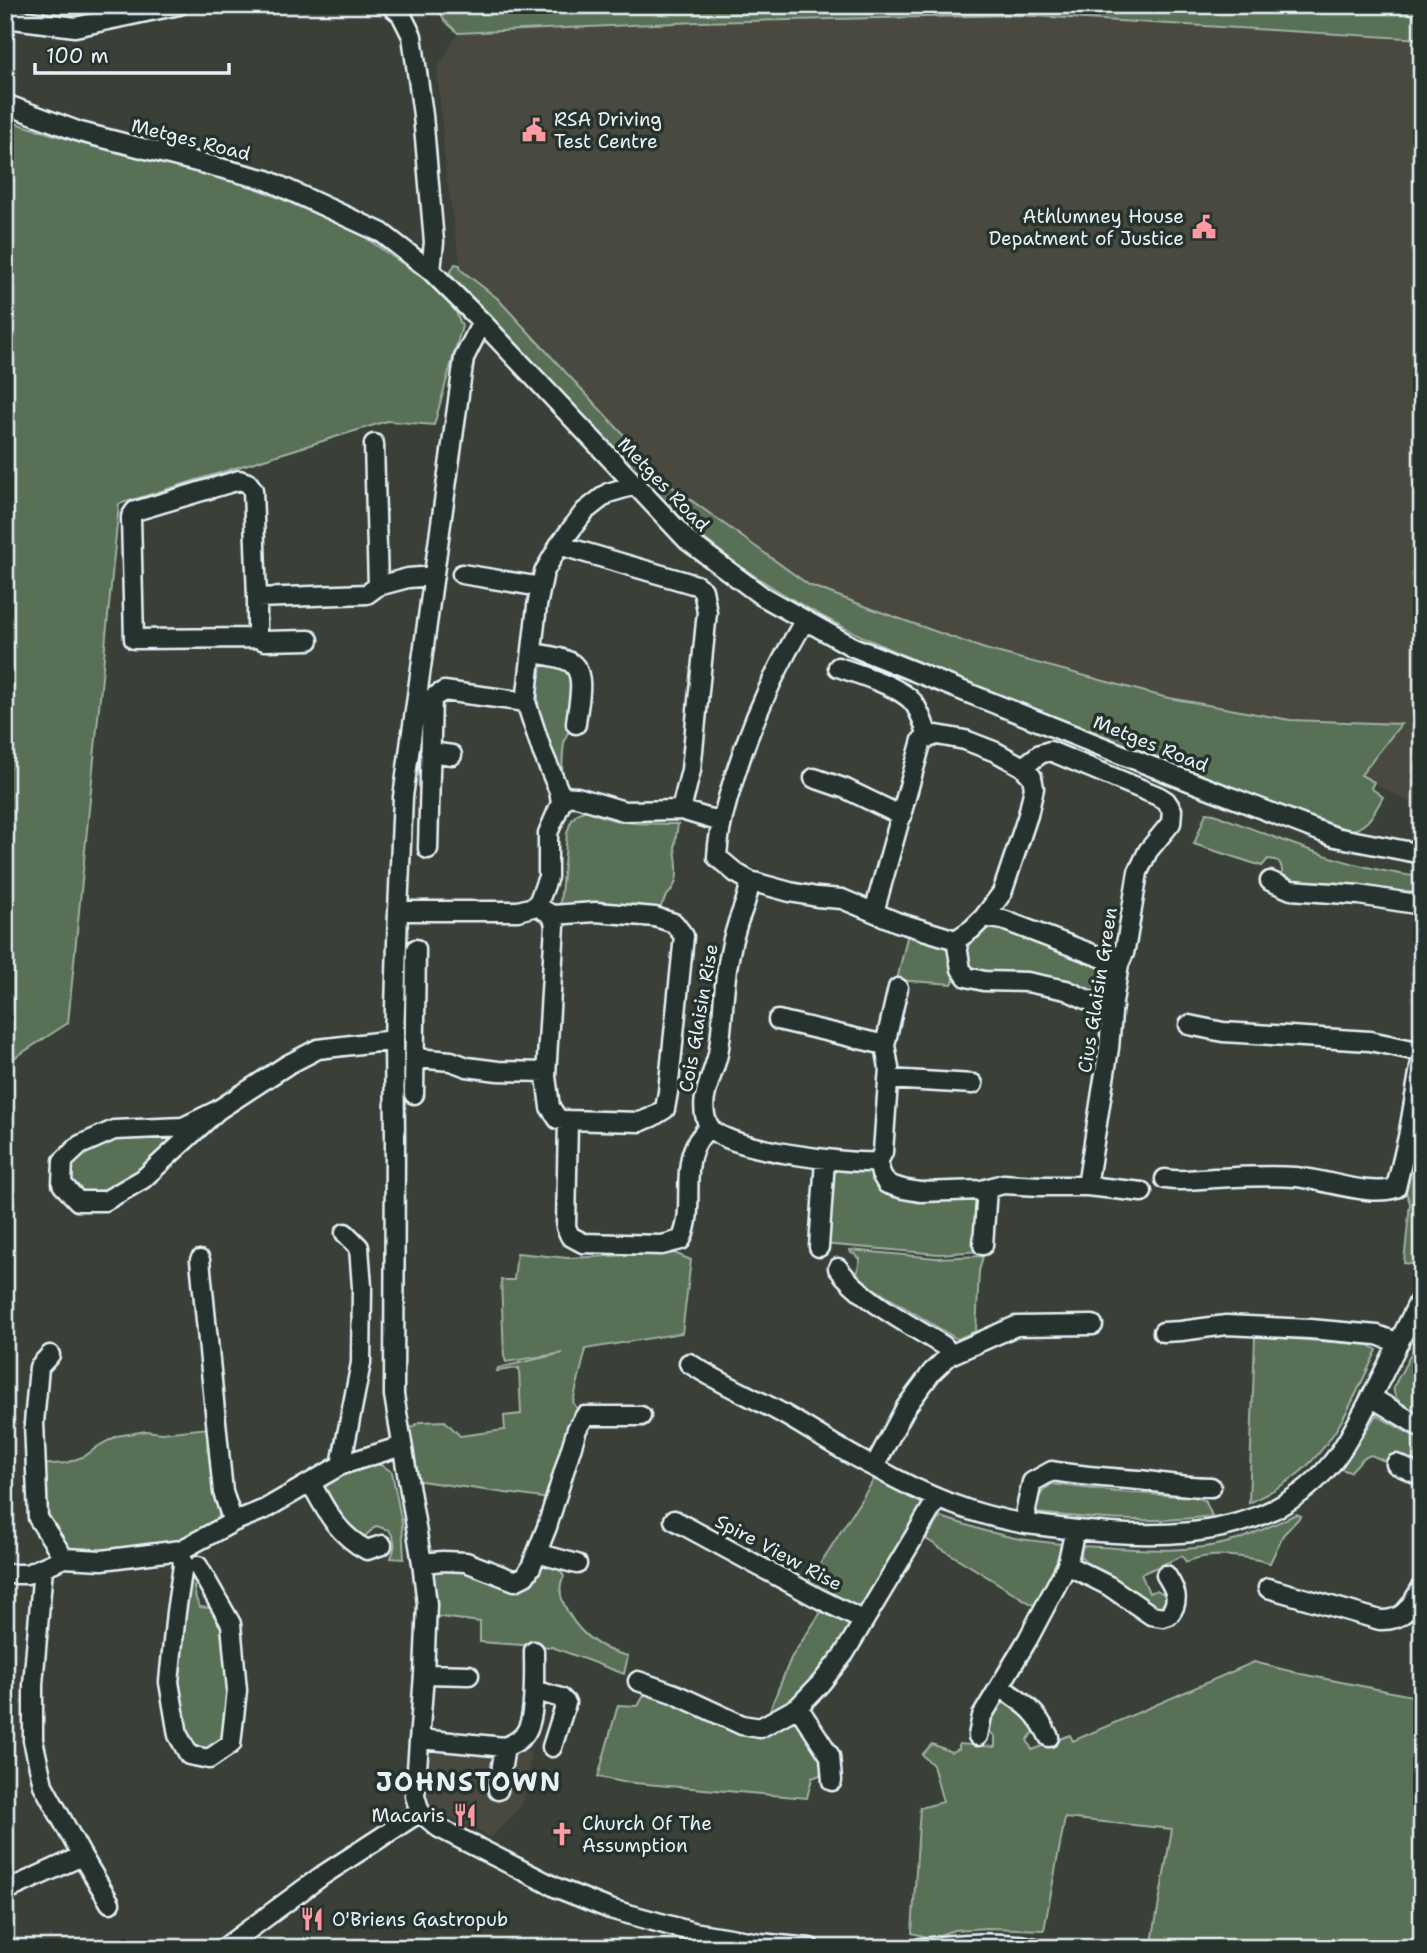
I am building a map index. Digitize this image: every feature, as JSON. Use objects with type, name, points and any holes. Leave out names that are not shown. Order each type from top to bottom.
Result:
[{"type":"street","points":[[14,19],[75,27],[179,5]]},
{"type":"street","points":[[390,5],[401,14],[412,36],[423,115],[434,242],[431,271]]},
{"type":"street","name":"Metges Road","points":[[5,104],[80,132],[267,180],[382,233],[431,271],[482,322],[688,541],[762,596],[853,647],[1335,837],[1422,854]]},
{"type":"street","points":[[482,322],[464,358],[403,797],[394,1040],[394,1395],[422,1563],[426,1604],[415,1796],[420,1812],[439,1828],[557,1888],[610,1909],[692,1932],[760,1944],[810,1948]]},
{"type":"street","points":[[374,444],[378,586]]},
{"type":"street","points":[[257,638],[253,490],[248,483],[239,480],[135,511],[131,517],[134,639],[309,640]]},
{"type":"street","points":[[398,911],[545,910],[596,912],[655,917],[674,923],[684,936],[665,1109],[640,1122],[558,1119],[550,1107],[546,1072],[555,925],[545,910],[548,833],[561,803],[559,790],[542,751],[526,702],[537,606],[544,572],[559,545],[585,511],[608,494],[635,485]]},
{"type":"street","points":[[559,545],[696,585],[703,590],[707,612],[694,743],[691,770],[681,810]]},
{"type":"street","points":[[462,574],[541,587]]},
{"type":"street","points":[[257,598],[367,594],[378,586],[408,578],[435,576]]},
{"type":"street","points":[[805,620],[768,687],[734,774],[718,834],[718,857],[750,881],[790,892],[842,899],[909,926],[956,940]]},
{"type":"street","points":[[532,653],[571,662],[579,671],[576,724]]},
{"type":"street","points":[[838,667],[904,695],[914,703],[929,738]]},
{"type":"street","points":[[428,849],[432,698],[444,691],[526,702]]},
{"type":"street","points":[[874,912],[922,740],[937,735],[965,740],[996,752],[1023,767],[1032,777],[1034,788],[1028,815],[1002,893],[984,917],[956,940]]},
{"type":"street","name":"Cius Glaisin Green","points":[[1023,767],[1040,754],[1050,751],[1158,796],[1166,801],[1172,810],[1171,823],[1148,851],[1138,872],[1127,939],[1119,964],[1087,1186]]},
{"type":"street","points":[[430,752],[452,755]]},
{"type":"street","points":[[814,778],[846,789],[902,816]]},
{"type":"street","points":[[560,796],[577,797],[624,811],[681,810],[721,822]]},
{"type":"street","name":"Cois Glaisin Rise","points":[[710,1127],[704,1095],[718,1052],[728,960],[737,924],[749,894],[750,881]]},
{"type":"street","points":[[1270,881],[1291,890],[1359,895],[1422,905]]},
{"type":"street","points":[[984,917],[1029,929],[1119,964]]},
{"type":"street","points":[[956,940],[961,969],[967,977],[984,981],[1027,982],[1066,990],[1113,1007]]},
{"type":"street","points":[[414,1094],[416,949]]},
{"type":"street","points":[[898,988],[886,1045],[889,1068],[883,1152],[878,1162],[880,1174],[887,1184],[903,1189],[952,1192],[987,1189],[1003,1184],[1087,1186],[1142,1192]]},
{"type":"street","points":[[778,1020],[886,1045]]},
{"type":"street","points":[[1165,1179],[1178,1181],[1296,1177],[1374,1190],[1396,1188],[1422,1054],[1370,1041],[1223,1032],[1189,1025]]},
{"type":"street","points":[[218,1110],[143,1179],[105,1202],[78,1201],[62,1184],[63,1161],[80,1145],[114,1130],[183,1128],[218,1110],[287,1065],[318,1049],[394,1040]]},
{"type":"street","points":[[416,1058],[453,1061],[467,1067],[498,1071],[546,1072]]},
{"type":"street","points":[[888,1079],[973,1084]]},
{"type":"street","points":[[568,1120],[566,1227],[570,1236],[583,1243],[662,1245],[681,1240],[686,1229],[689,1165],[694,1145],[710,1127],[723,1137],[779,1152],[825,1160],[878,1162]]},
{"type":"street","points":[[819,1247],[825,1160]]},
{"type":"street","points":[[983,1245],[987,1189]]},
{"type":"street","points":[[341,1465],[361,1363],[362,1287],[359,1247],[345,1233]]},
{"type":"street","points":[[200,1260],[223,1492],[233,1522]]},
{"type":"street","points":[[838,1268],[848,1282],[944,1346],[950,1355]]},
{"type":"street","points":[[689,1363],[712,1378],[787,1416],[847,1454],[910,1487],[957,1507],[1003,1521],[1074,1530],[1144,1534],[1186,1533],[1230,1526],[1264,1514],[1298,1494],[1330,1466],[1371,1397],[1422,1295]]},
{"type":"street","points":[[874,1467],[906,1407],[932,1372],[950,1355],[1016,1326],[1093,1325]]},
{"type":"street","points":[[1163,1332],[1226,1325],[1377,1335],[1399,1343]]},
{"type":"street","points":[[50,1356],[40,1367],[34,1423],[37,1518],[64,1558]]},
{"type":"street","points":[[1371,1397],[1422,1427]]},
{"type":"street","points":[[422,1563],[466,1562],[515,1581],[525,1576],[547,1527],[577,1429],[585,1416],[641,1416]]},
{"type":"street","points":[[5,1574],[27,1574],[64,1558],[102,1560],[181,1550],[233,1522],[265,1509],[341,1465],[402,1446]]},
{"type":"street","points":[[1396,1464],[1422,1476]]},
{"type":"street","points":[[1027,1524],[1026,1509],[1032,1482],[1052,1471],[1180,1486],[1211,1487]]},
{"type":"street","points":[[311,1483],[329,1517],[352,1542],[367,1550],[382,1545]]},
{"type":"street","points":[[638,1681],[675,1693],[742,1725],[760,1728],[797,1707],[836,1664],[937,1499]]},
{"type":"street","name":"Spire View Rise","points":[[674,1520],[864,1621]]},
{"type":"street","points":[[978,1736],[982,1716],[1035,1628],[1067,1565],[1074,1530]]},
{"type":"street","points":[[181,1550],[183,1565],[169,1682],[178,1735],[189,1755],[209,1759],[231,1744],[237,1690],[231,1624],[198,1566]]},
{"type":"street","points":[[537,1553],[577,1564]]},
{"type":"street","points":[[1067,1565],[1109,1586],[1157,1617],[1169,1615],[1176,1604],[1176,1592],[1166,1575]]},
{"type":"street","points":[[43,1568],[33,1684],[33,1740],[43,1785],[110,1903]]},
{"type":"street","points":[[1268,1588],[1390,1620],[1404,1614],[1422,1587]]},
{"type":"street","points":[[419,1739],[505,1747],[516,1742],[527,1731],[534,1690],[534,1651]]},
{"type":"street","points":[[424,1674],[469,1675]]},
{"type":"street","points":[[1000,1687],[1028,1706],[1040,1718],[1049,1737]]},
{"type":"street","points":[[534,1690],[561,1698],[566,1703],[552,1747]]},
{"type":"street","points":[[797,1707],[830,1756],[831,1782]]},
{"type":"street","points":[[498,1790],[505,1747]]},
{"type":"street","points":[[224,1948],[323,1875],[420,1812]]},
{"type":"street","points":[[5,1891],[82,1856]]},
{"type":"street","points":[[921,1948],[986,1942],[1036,1948]]},
{"type":"shaded area","points":[[1017,15],[1422,39],[1422,809],[1361,776],[1400,724],[1290,720],[1164,697],[985,649],[809,585],[670,485],[497,298],[461,270],[446,173],[437,69],[458,33],[698,22]]},
{"type":"shaded area","points":[[514,1741],[531,1753],[523,1803],[491,1838],[424,1803],[425,1773],[433,1743]]},
{"type":"green space","points":[[437,5],[1422,5],[1422,39],[1017,15],[698,22],[458,33],[444,20]]},
{"type":"green space","points":[[5,120],[91,146],[239,181],[356,231],[423,278],[454,308],[462,326],[434,425],[387,421],[119,504],[68,1023],[11,1060],[5,1061]]},
{"type":"green space","points":[[455,264],[460,265],[461,270],[497,298],[670,485],[809,585],[985,649],[1164,697],[1290,720],[1401,724],[1361,775],[1374,782],[1371,788],[1383,797],[1377,808],[1361,827],[1349,830],[1309,816],[949,675],[866,638],[786,596],[711,544],[644,483],[521,348],[457,283],[450,273]]},
{"type":"green space","points":[[548,661],[576,676],[572,728],[564,743],[562,774],[545,736],[539,712],[540,669],[542,664]]},
{"type":"green space","points":[[587,810],[620,821],[678,824],[675,844],[676,881],[660,911],[560,904],[568,830],[575,816]]},
{"type":"green space","points":[[1206,813],[1342,860],[1422,877],[1422,900],[1302,886],[1283,878],[1280,864],[1276,861],[1268,859],[1262,866],[1194,844]]},
{"type":"green space","points":[[989,924],[1111,970],[1107,998],[973,972],[967,950],[972,939]]},
{"type":"green space","points":[[908,933],[951,947],[957,974],[952,984],[897,980]]},
{"type":"green space","points":[[1422,1102],[1421,1265],[1404,1263],[1410,1203],[1405,1189]]},
{"type":"green space","points":[[182,1132],[138,1175],[115,1190],[88,1196],[69,1185],[68,1164],[77,1155],[113,1137]]},
{"type":"green space","points":[[837,1168],[870,1170],[875,1174],[979,1199],[979,1251],[939,1254],[823,1244],[831,1175]]},
{"type":"green space","points":[[850,1250],[936,1258],[983,1256],[979,1271],[976,1331],[957,1339],[873,1288],[857,1275],[860,1259]]},
{"type":"green space","points":[[517,1253],[568,1258],[674,1253],[691,1260],[682,1333],[585,1349],[573,1402],[580,1414],[549,1499],[414,1480],[406,1431],[420,1422],[445,1421],[460,1436],[505,1430],[504,1416],[521,1414],[519,1368],[497,1371],[498,1368],[563,1353],[506,1362],[501,1280],[514,1280]]},
{"type":"green space","points":[[1422,1333],[1417,1345],[1422,1348],[1422,1415],[1398,1400],[1394,1386]]},
{"type":"green space","points":[[1255,1336],[1369,1345],[1377,1350],[1347,1410],[1319,1453],[1295,1476],[1249,1503]]},
{"type":"green space","points":[[1376,1415],[1422,1441],[1422,1469],[1394,1454],[1387,1462],[1371,1455],[1363,1458],[1350,1472],[1341,1469]]},
{"type":"green space","points":[[209,1428],[220,1511],[217,1521],[190,1538],[104,1551],[77,1552],[66,1549],[45,1516],[40,1465],[66,1463],[85,1456],[117,1436],[146,1431],[162,1433]]},
{"type":"green space","points":[[373,1463],[392,1472],[402,1524],[404,1559],[391,1558],[394,1543],[389,1530],[376,1526],[362,1539],[350,1529],[339,1517],[324,1488],[330,1478]]},
{"type":"green space","points":[[875,1478],[919,1500],[924,1507],[865,1606],[854,1611],[806,1586]]},
{"type":"green space","points":[[1052,1484],[1194,1497],[1205,1500],[1212,1516],[1146,1520],[1036,1513],[1040,1496]]},
{"type":"green space","points":[[1296,1514],[1301,1516],[1283,1535],[1270,1563],[1228,1556],[1206,1557],[1186,1562],[1182,1556],[1141,1574],[1149,1593],[1157,1590],[1165,1595],[1165,1602],[1161,1606],[1155,1605],[1109,1574],[1085,1562],[1081,1556],[1082,1546],[1160,1550],[1218,1545],[1237,1540]]},
{"type":"green space","points":[[941,1517],[1019,1539],[1062,1544],[1038,1608],[926,1539]]},
{"type":"green space","points":[[543,1565],[556,1566],[561,1570],[564,1577],[561,1586],[562,1599],[581,1630],[606,1649],[628,1656],[624,1674],[552,1647],[480,1642],[480,1622],[433,1616],[431,1571],[466,1570],[505,1585]]},
{"type":"green space","points":[[194,1568],[202,1580],[194,1587],[196,1599],[200,1607],[215,1611],[228,1637],[228,1733],[215,1749],[203,1753],[194,1749],[181,1720],[176,1663],[190,1571]]},
{"type":"green space","points":[[823,1609],[849,1623],[849,1632],[804,1692],[781,1711],[767,1717],[791,1658]]},
{"type":"green space","points":[[1254,1662],[1422,1698],[1422,1948],[1151,1948],[1172,1829],[1065,1818],[1044,1930],[954,1930],[931,1938],[912,1933],[920,1808],[943,1802],[933,1765],[922,1755],[932,1744],[951,1752],[959,1749],[959,1744],[995,1747],[995,1736],[984,1728],[997,1706],[1007,1701],[1016,1706],[1034,1725],[1034,1732],[1027,1740],[1032,1750],[1070,1735],[1073,1741]]},
{"type":"green space","points":[[646,1692],[722,1719],[793,1719],[822,1755],[824,1764],[820,1775],[812,1778],[807,1798],[623,1782],[598,1777],[618,1705],[638,1706]]},
{"type":"place","name":"RSA Driving Test Centre","points":[[534,130]]},
{"type":"place","name":"Athlumney House Depatment of Justice","points":[[1204,227]]},
{"type":"place","name":"Macaris","points":[[465,1815]]},
{"type":"place","name":"Church Of The Assumption","points":[[562,1834]]},
{"type":"place","name":"O'Briens Gastropub","points":[[312,1919]]},
{"type":"district","name":"JOHNSTOWN","points":[[469,1782]]}]
